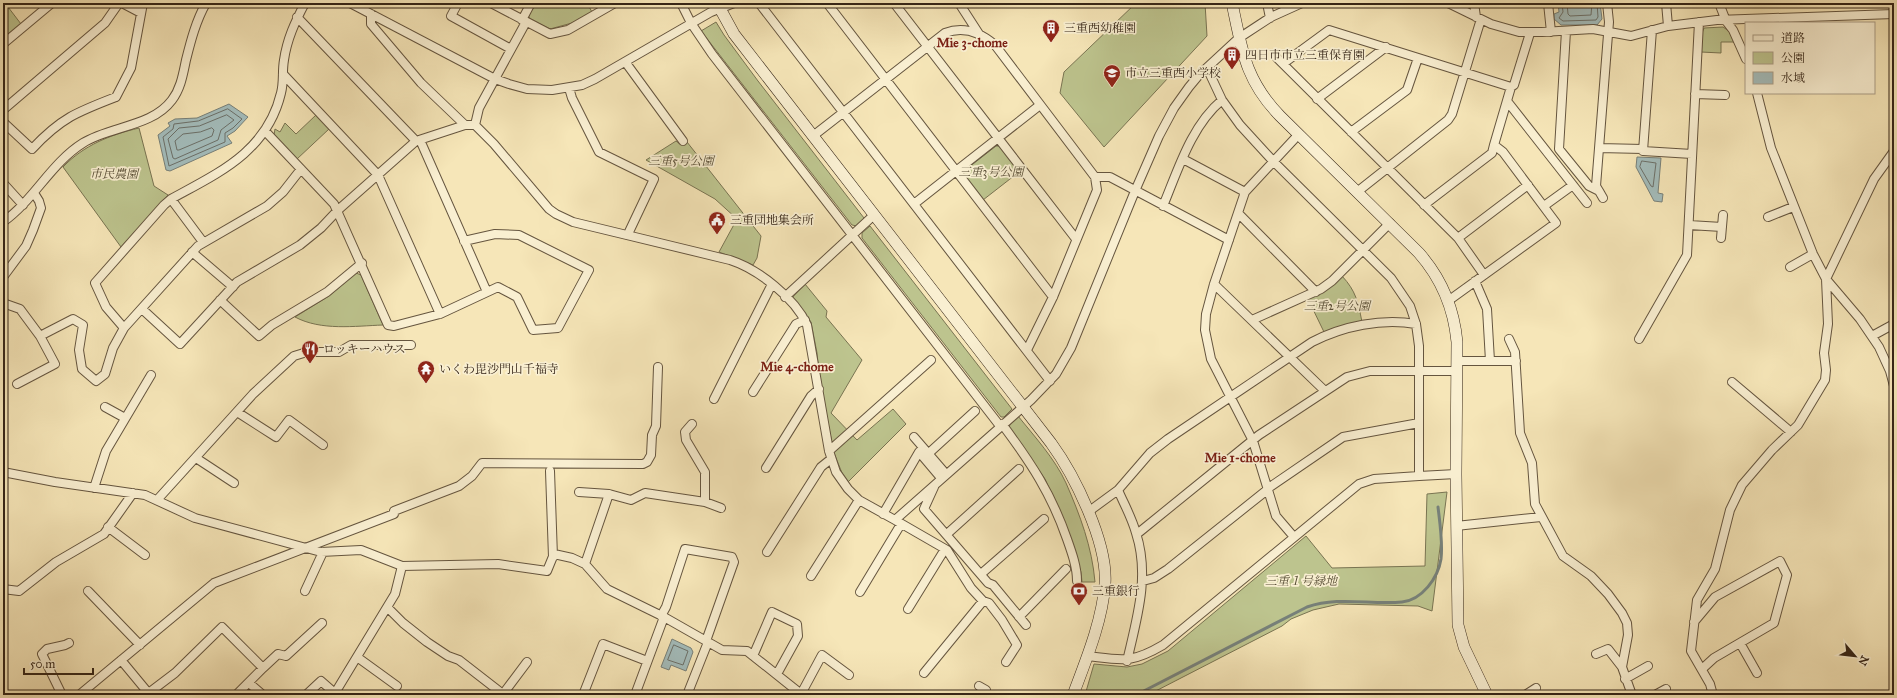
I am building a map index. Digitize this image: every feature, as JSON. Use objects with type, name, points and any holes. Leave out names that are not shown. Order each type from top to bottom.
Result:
[{"type":"street","points":[[3,44],[52,3]]},
{"type":"street","points":[[3,110],[105,22],[119,3]]},
{"type":"street","points":[[122,3],[141,14]]},
{"type":"street","points":[[3,122],[32,149],[60,122],[77,112],[116,97],[131,68],[143,3]]},
{"type":"street","points":[[3,222],[23,205],[68,155],[82,144],[102,134],[143,121],[160,111],[171,101],[182,80],[195,28],[206,3]]},
{"type":"street","points":[[124,328],[106,307],[95,283],[171,199],[232,165],[249,150],[265,131],[281,93],[291,31],[305,3]]},
{"type":"street","points":[[350,3],[495,79],[527,89],[552,90],[582,85],[596,79],[626,63],[718,6],[734,3]]},
{"type":"street","points":[[458,3],[451,16],[511,49]]},
{"type":"street","points":[[491,3],[548,33],[557,33],[576,26],[615,3]]},
{"type":"street","points":[[475,125],[479,108],[511,49],[531,3]]},
{"type":"street","points":[[681,3],[691,24],[1036,471],[1050,498],[1070,547],[1077,581]]},
{"type":"street","points":[[759,3],[1050,381]]},
{"type":"street","points":[[827,3],[1053,297]]},
{"type":"street","points":[[894,3],[997,139],[1076,239]]},
{"type":"street","points":[[959,3],[979,34]]},
{"type":"street","points":[[1232,3],[1246,64],[1256,86],[1273,108],[1390,223],[1430,266],[1442,286],[1448,301],[1455,324],[1457,366],[1456,526],[1458,625],[1464,647],[1487,695]]},
{"type":"street","points":[[1267,3],[1270,18]]},
{"type":"street","points":[[860,592],[898,522],[941,478],[1050,381],[1071,348],[1159,136],[1174,108],[1189,87],[1239,38],[1270,18],[1302,3]]},
{"type":"street","points":[[1448,3],[1478,18],[1508,30],[1551,32],[1592,29],[1631,36],[1668,26],[1699,22],[1894,14]]},
{"type":"street","points":[[1357,192],[1448,120],[1452,114],[1478,18],[1474,3]]},
{"type":"street","points":[[1548,3],[1551,32]]},
{"type":"street","points":[[1566,31],[1559,149],[1589,186],[1601,194],[1596,186],[1608,32],[1607,3]]},
{"type":"street","points":[[1666,3],[1668,26]]},
{"type":"street","points":[[1719,3],[1726,21],[1733,30],[1745,57]]},
{"type":"street","points":[[718,6],[734,34],[1023,406],[1059,454],[1073,479],[1088,512],[1100,549],[1105,582],[1100,616],[1073,695]]},
{"type":"street","points":[[371,14],[371,24],[421,82],[465,125]]},
{"type":"street","points":[[297,17],[418,141],[487,292]]},
{"type":"street","points":[[1639,339],[1687,255],[1699,22]]},
{"type":"street","points":[[813,136],[941,36],[951,31],[968,30],[979,34],[995,45],[1095,176],[1097,190],[1053,297],[1027,350]]},
{"type":"street","points":[[1484,275],[1458,238],[1280,61],[1329,30],[1511,87]]},
{"type":"street","points":[[1643,149],[1652,30]]},
{"type":"street","points":[[1424,205],[1492,153],[1511,87],[1514,85],[1530,32]]},
{"type":"street","points":[[1317,99],[1386,48]]},
{"type":"street","points":[[1352,132],[1407,90],[1418,58]]},
{"type":"street","points":[[626,63],[683,141]]},
{"type":"street","points":[[1207,68],[1222,100],[1234,119],[1272,161],[1396,284],[1410,306],[1416,324],[1419,346],[1419,476]]},
{"type":"street","points":[[283,74],[378,175],[440,314]]},
{"type":"street","points":[[569,88],[572,98],[599,152],[654,178],[628,234]]},
{"type":"street","points":[[1695,94],[1725,95]]},
{"type":"street","points":[[1757,94],[1771,148],[1793,207],[1813,254],[1826,279],[1860,319],[1872,336],[1884,358],[1894,386]]},
{"type":"street","points":[[1164,206],[1183,158],[1204,120],[1222,100]]},
{"type":"street","points":[[1507,102],[1587,202]]},
{"type":"street","points":[[914,204],[1040,105]]},
{"type":"street","points":[[142,309],[180,344],[232,287],[242,279],[293,250],[321,228],[338,210],[418,141],[465,125],[475,125],[494,144],[552,212],[569,220],[730,260],[752,269],[772,284],[785,297],[805,320],[819,389],[830,455],[840,479],[859,500],[945,549],[971,588],[983,601],[989,604],[1002,620],[1017,645],[1006,662]]},
{"type":"street","points":[[265,131],[338,210],[388,325],[394,326],[440,314],[498,287],[517,297],[533,330],[558,328],[588,270],[519,235],[495,234],[464,241]]},
{"type":"street","points":[[1294,537],[1276,516],[1253,441],[1211,359],[1205,338],[1206,314],[1214,284],[1245,192],[1272,161],[1299,134]]},
{"type":"street","points":[[1448,301],[1556,223],[1503,152],[1494,145]]},
{"type":"street","points":[[1599,148],[1643,149],[1692,154]]},
{"type":"street","points":[[1713,695],[1702,669],[1692,651],[1697,600],[1715,569],[1730,510],[1739,490],[1756,468],[1791,432],[1803,416],[1825,380],[1826,370],[1824,352],[1828,324],[1826,279],[1874,179],[1894,151]]},
{"type":"street","points":[[1183,158],[1245,192]]},
{"type":"street","points":[[40,336],[73,319],[83,325],[79,350],[82,369],[96,381],[105,374],[113,348],[124,328],[192,252],[203,242],[267,206],[283,192],[301,169]]},
{"type":"street","points":[[1095,176],[1110,177],[1229,240]]},
{"type":"street","points":[[3,183],[23,205]]},
{"type":"street","points":[[1458,238],[1528,185]]},
{"type":"street","points":[[1544,206],[1573,185]]},
{"type":"street","points":[[3,277],[26,246],[33,230],[41,208],[40,200],[34,193]]},
{"type":"street","points":[[171,199],[203,242]]},
{"type":"street","points":[[1768,217],[1793,207]]},
{"type":"street","points":[[1238,213],[1316,292]]},
{"type":"street","points":[[785,297],[874,215]]},
{"type":"street","points":[[1721,238],[1723,215]]},
{"type":"street","points":[[1252,320],[1316,292],[1332,281],[1390,223]]},
{"type":"street","points":[[1689,225],[1722,227]]},
{"type":"street","points":[[192,252],[232,287]]},
{"type":"street","points":[[1790,267],[1813,254]]},
{"type":"street","points":[[220,300],[259,336],[272,325],[327,292],[362,264]]},
{"type":"street","points":[[1476,281],[1487,309],[1490,361]]},
{"type":"street","points":[[714,399],[772,284]]},
{"type":"street","points":[[1214,284],[1325,391]]},
{"type":"street","points":[[3,303],[20,309],[40,336],[54,364],[17,384]]},
{"type":"street","points":[[753,392],[796,324],[805,320]]},
{"type":"street","points":[[1088,512],[1118,490],[1141,463],[1160,445],[1289,356],[1323,336],[1349,328],[1377,324],[1416,324]]},
{"type":"street","points":[[1872,336],[1894,324]]},
{"type":"street","points":[[1509,339],[1515,352],[1520,433],[1532,463],[1535,504],[1563,556],[1591,576],[1608,594],[1622,613],[1627,623],[1628,635],[1622,667]]},
{"type":"street","points":[[157,500],[237,412],[294,356],[300,354],[339,352],[351,345],[411,345]]},
{"type":"street","points":[[768,552],[830,455],[931,360]]},
{"type":"street","points":[[1137,534],[1259,435],[1347,376],[1360,373],[1419,371],[1490,361],[1516,361]]},
{"type":"street","points":[[79,695],[214,583],[394,514],[394,511],[459,486],[472,476],[482,463],[645,463],[651,457],[652,435],[656,426],[658,367]]},
{"type":"street","points":[[94,488],[106,451],[151,375]]},
{"type":"street","points":[[1732,382],[1791,432]]},
{"type":"street","points":[[766,468],[811,396],[819,389]]},
{"type":"street","points":[[105,407],[125,418]]},
{"type":"street","points":[[929,453],[975,411]]},
{"type":"street","points":[[237,412],[276,437],[289,420],[323,445]]},
{"type":"street","points":[[1143,581],[1154,578],[1168,569],[1267,489],[1343,437],[1419,423]]},
{"type":"street","points":[[692,424],[685,432],[686,440],[705,472],[705,502]]},
{"type":"street","points":[[914,437],[929,453],[941,478]]},
{"type":"street","points":[[883,514],[919,452],[941,478]]},
{"type":"street","points":[[196,458],[234,483]]},
{"type":"street","points":[[947,534],[1019,469]]},
{"type":"street","points":[[3,472],[94,488],[133,493],[157,500],[195,518],[302,548],[323,552],[361,550],[402,566],[498,564],[547,571],[553,557],[550,471]]},
{"type":"street","points":[[1087,656],[1127,660],[1142,657],[1163,645],[1359,484],[1374,479],[1456,474]]},
{"type":"street","points":[[941,478],[924,509],[1026,625]]},
{"type":"street","points":[[1118,490],[1137,534],[1143,581],[1140,607],[1127,660]]},
{"type":"street","points":[[579,492],[609,494],[630,500],[645,493],[705,502],[721,508]]},
{"type":"street","points":[[3,588],[19,591],[56,562],[104,534],[133,493]]},
{"type":"street","points":[[586,564],[609,494]]},
{"type":"street","points":[[811,576],[859,500]]},
{"type":"street","points":[[1456,526],[1541,517]]},
{"type":"street","points":[[981,574],[1044,519]]},
{"type":"street","points":[[108,527],[146,555]]},
{"type":"street","points":[[634,695],[663,616],[685,549],[732,557],[734,562],[687,695]]},
{"type":"street","points":[[908,609],[945,549]]},
{"type":"street","points":[[305,591],[323,552]]},
{"type":"street","points":[[553,557],[554,554],[565,556],[586,564],[607,589],[663,616],[722,650],[747,651],[801,694],[822,655],[849,675]]},
{"type":"street","points":[[1694,622],[1715,597],[1780,561],[1787,575],[1774,623],[1714,658],[1702,669]]},
{"type":"street","points":[[306,695],[321,680],[336,694],[388,608],[395,594],[402,566]]},
{"type":"street","points":[[1019,617],[1066,569]]},
{"type":"street","points":[[88,591],[140,645]]},
{"type":"street","points":[[924,673],[983,601]]},
{"type":"street","points":[[388,608],[403,623],[427,642],[448,656],[459,660],[504,694],[527,662]]},
{"type":"street","points":[[753,656],[772,612],[797,624],[798,636],[777,674]]},
{"type":"street","points":[[236,695],[278,654],[286,656],[322,623]]},
{"type":"street","points":[[121,660],[148,694],[176,672],[222,627],[263,668]]},
{"type":"street","points":[[62,695],[42,654],[47,649],[66,645],[68,643]]},
{"type":"street","points":[[1740,643],[1757,673]]},
{"type":"street","points":[[583,695],[602,644],[647,661]]},
{"type":"street","points":[[1596,654],[1608,649],[1622,667],[1625,679],[1632,695]]},
{"type":"street","points":[[357,657],[397,686]]},
{"type":"street","points":[[1625,679],[1648,666]]},
{"type":"street","points":[[249,683],[263,695]]},
{"type":"street","points":[[979,686],[986,690],[983,695]]},
{"type":"street","points":[[1525,695],[1536,688]]},
{"type":"street","points":[[1655,695],[1666,689]]},
{"type":"green space","points":[[3,3],[5,3],[21,24],[3,39]]},
{"type":"green space","points":[[535,3],[587,3],[592,12],[572,23],[550,29],[530,19],[528,15]]},
{"type":"green space","points":[[1136,3],[1205,3],[1207,36],[1104,147],[1060,93],[1064,72]]},
{"type":"green space","points":[[716,22],[758,81],[864,218],[857,226],[852,225],[701,31]]},
{"type":"green space","points":[[1723,27],[1729,31],[1734,42],[1721,42],[1721,53],[1701,52],[1702,33],[1704,28]]},
{"type":"green space","points":[[316,115],[329,129],[297,159],[274,135],[275,129],[280,132],[285,123],[296,134]]},
{"type":"green space","name":"市民農園","points":[[139,128],[154,186],[168,195],[121,247],[63,167],[71,159],[98,142]]},
{"type":"green space","name":"三重5号公園","points":[[676,141],[680,144],[687,142],[761,236],[757,258],[753,265],[719,252],[737,219],[715,199],[646,160]]},
{"type":"green space","name":"三重3号公園","points":[[996,146],[1000,146],[1019,172],[983,200],[964,176],[964,171]]},
{"type":"green space","points":[[870,226],[1012,409],[1004,417],[1001,417],[862,238],[862,233]]},
{"type":"green space","points":[[356,273],[361,275],[383,325],[350,327],[327,326],[295,317],[329,296]]},
{"type":"green space","name":"三重2号公園","points":[[1342,276],[1347,281],[1356,297],[1362,322],[1324,332],[1308,299]]},
{"type":"green space","points":[[805,284],[827,311],[826,317],[862,360],[831,413],[857,440],[893,409],[906,424],[848,482],[842,473],[834,453],[820,383],[817,353],[811,322],[791,299]]},
{"type":"green space","points":[[1018,416],[1038,440],[1066,483],[1085,531],[1095,582],[1082,582],[1081,572],[1063,519],[1045,479],[1009,428],[1010,424]]},
{"type":"green space","name":"三重１号緑地","points":[[1447,492],[1432,611],[1418,606],[1339,604],[1313,610],[1291,619],[1282,626],[1148,695],[1085,695],[1094,664],[1127,667],[1142,664],[1168,651],[1306,536],[1332,568],[1425,566],[1427,494]]},
{"type":"water","points":[[1558,3],[1600,3],[1602,19],[1597,25],[1561,25],[1554,19],[1554,14],[1559,12]]},
{"type":"water","points":[[229,104],[248,117],[235,131],[227,136],[232,143],[170,171],[166,170],[158,135],[170,126],[168,123],[175,119],[197,118]]},
{"type":"water","points":[[1637,157],[1661,158],[1658,193],[1663,194],[1662,202],[1654,201],[1636,167]]},
{"type":"water","points":[[672,639],[691,648],[693,652],[686,671],[671,665],[669,670],[661,667]]},
{"type":"waterway","points":[[1136,695],[1307,607],[1343,601],[1390,603],[1402,602],[1416,597],[1422,593],[1433,580],[1441,559],[1442,547],[1438,507]]},
{"type":"place","name":"三重西幼稚園","points":[[1051,43]]},
{"type":"place","name":"四日市市立三重保育園","points":[[1232,70]]},
{"type":"place","name":"市立三重西小学校","points":[[1112,88]]},
{"type":"place","name":"三重団地集会所","points":[[717,235]]},
{"type":"place","name":"ロッキーハウス","points":[[310,364]]},
{"type":"place","name":"いくわ毘沙門山千福寺","points":[[426,384]]},
{"type":"place","name":"三重銀行","points":[[1079,606]]},
{"type":"district","name":"Mie 3-chome","points":[[972,43]]},
{"type":"district","name":"Mie 4-chome","points":[[797,367]]},
{"type":"district","name":"Mie 1-chome","points":[[1240,458]]}]
